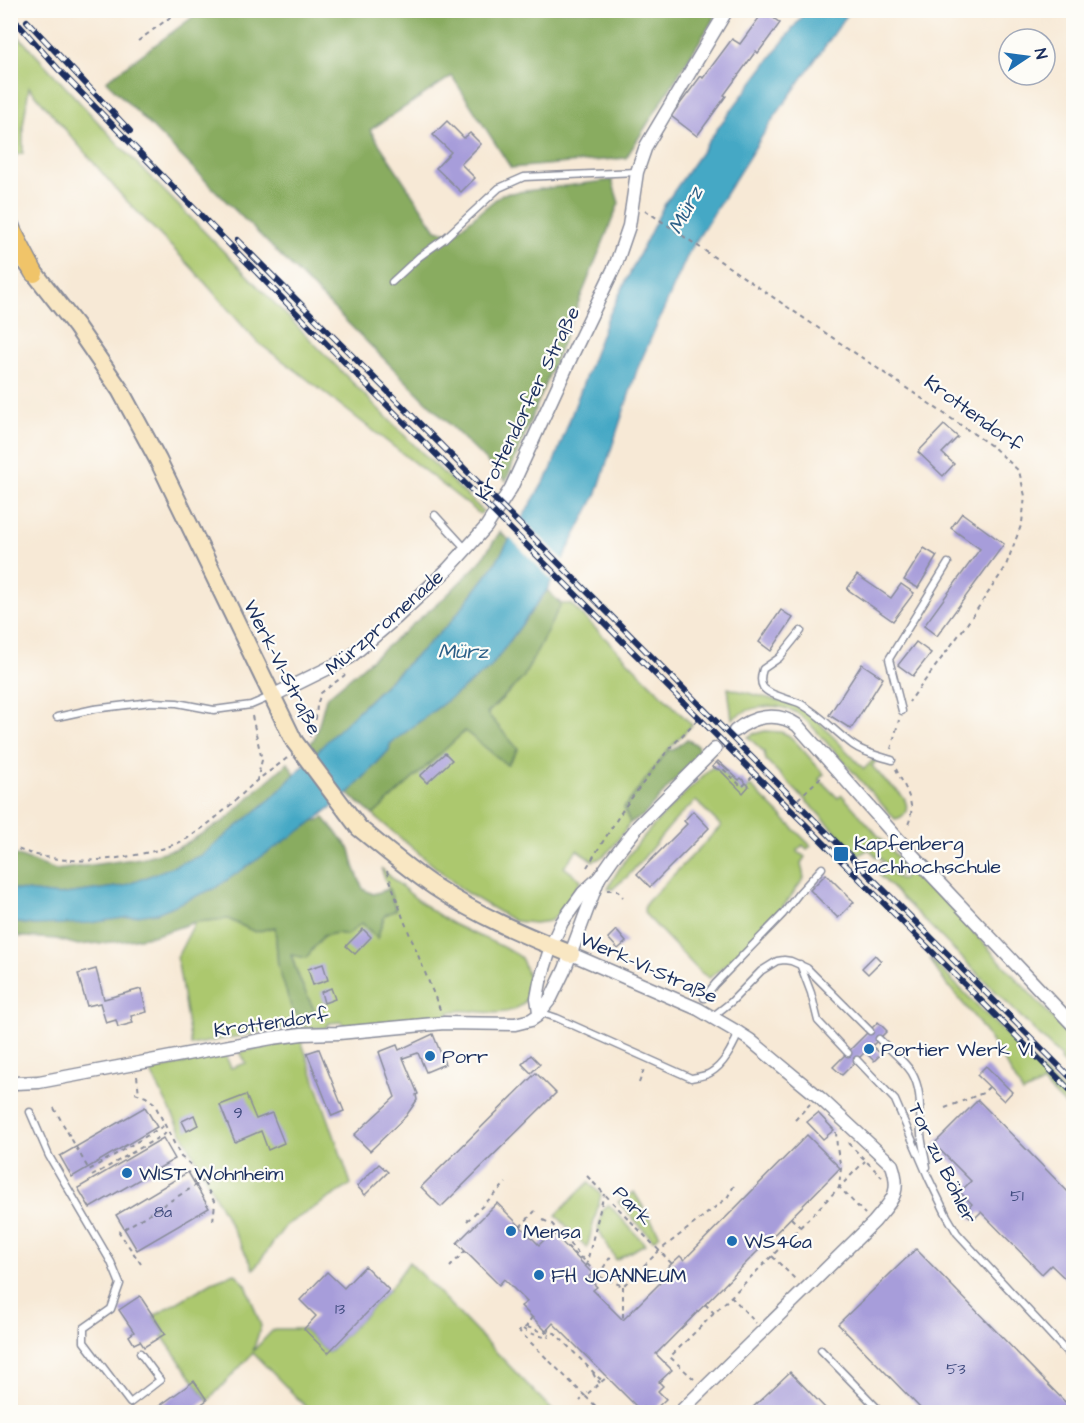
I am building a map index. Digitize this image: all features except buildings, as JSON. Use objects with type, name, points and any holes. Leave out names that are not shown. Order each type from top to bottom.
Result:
[{"type":"main road","points":[[10,226],[34,273]]},
{"type":"main road","name":"Werk-VI-Straße","points":[[10,242],[76,326],[120,390],[158,460],[298,745],[359,828],[407,866],[453,898],[571,954]]},
{"type":"street","name":"Krottendorfer Straße","points":[[272,696],[349,658],[448,569],[486,527],[511,489],[616,264],[629,226],[637,172],[646,146],[727,10]]},
{"type":"street","points":[[735,731],[749,722],[764,717],[790,720],[807,734],[902,844],[1074,1026]]},
{"type":"street","points":[[538,1014],[551,998],[565,969],[613,858],[639,825],[715,749]]},
{"type":"street","points":[[538,1014],[537,998],[540,982],[551,946],[562,922],[583,893],[602,884]]},
{"type":"street","name":"Werk-VI-Straße","points":[[571,954],[679,1000],[739,1033],[820,1098],[892,1165],[897,1184],[895,1192]]},
{"type":"street","name":"Krottendorf","points":[[10,1081],[15,1083],[39,1082],[292,1036],[444,1023],[514,1024],[531,1020],[538,1014]]},
{"type":"street","points":[[680,1413],[874,1222],[891,1201],[895,1192]]},
{"type":"lane","points":[[392,282],[419,257],[444,239],[499,188],[524,177],[637,172]]},
{"type":"lane","points":[[435,515],[466,549]]},
{"type":"lane","points":[[902,711],[889,659],[948,562]]},
{"type":"lane","points":[[801,631],[779,658],[763,669],[761,677],[763,687],[770,693],[799,703],[812,711],[855,747],[892,760]]},
{"type":"lane","name":"Krottendorfer Straße","points":[[57,717],[94,709],[151,702],[177,702],[214,710],[251,705],[272,696]]},
{"type":"lane","points":[[704,998],[783,914],[822,868]]},
{"type":"lane","points":[[712,1017],[732,1002],[761,971],[777,961],[784,960],[807,968],[870,1031]]},
{"type":"lane","points":[[799,964],[811,993],[818,1021],[848,1053]]},
{"type":"lane","points":[[538,1014],[557,1018],[691,1078],[709,1074],[722,1064],[739,1033]]},
{"type":"lane","points":[[879,1039],[910,1071],[919,1090],[921,1138],[929,1179]]},
{"type":"lane","name":"Tor zu Böhler","points":[[857,1060],[895,1100],[929,1179],[957,1233],[1074,1359]]},
{"type":"lane","points":[[30,1112],[50,1156],[111,1262],[120,1284],[111,1309],[84,1328],[84,1342],[129,1403],[160,1380],[140,1353]]},
{"type":"lane","points":[[821,1350],[881,1413]]},
{"type":"path","points":[[138,41],[180,10]]},
{"type":"path","name":"Krottendorf","points":[[651,214],[993,447],[1019,471],[1025,496],[1022,523],[1005,568],[967,624],[902,711],[892,747],[892,760]]},
{"type":"path","name":"Mürzpromenade","points":[[298,745],[315,718],[321,693],[349,672]]},
{"type":"path","points":[[251,705],[262,760],[257,780]]},
{"type":"path","points":[[587,867],[624,808],[668,750],[696,720]]},
{"type":"path","points":[[10,846],[43,857],[74,861],[110,860],[162,849],[186,839],[223,812],[298,745]]},
{"type":"path","points":[[892,760],[912,805],[910,822],[902,844]]},
{"type":"path","points":[[718,764],[742,787],[752,777]]},
{"type":"path","points":[[798,799],[824,774]]},
{"type":"path","points":[[386,868],[444,1023]]},
{"type":"path","points":[[602,884],[608,891],[617,890],[623,897]]},
{"type":"path","points":[[639,1083],[644,1068]]},
{"type":"path","points":[[137,1076],[137,1094],[146,1097],[154,1104],[182,1157],[193,1166],[215,1203],[213,1221]]},
{"type":"path","points":[[945,1108],[983,1093],[989,1087]]},
{"type":"path","points":[[805,1100],[815,1110]]},
{"type":"path","points":[[795,1120],[810,1104]]},
{"type":"path","points":[[54,1108],[89,1170],[165,1125]]},
{"type":"path","points":[[832,1126],[895,1192]]},
{"type":"path","points":[[836,1131],[841,1168],[839,1187]]},
{"type":"path","points":[[92,1176],[168,1132]]},
{"type":"path","points":[[142,1139],[146,1145]]},
{"type":"path","points":[[701,1385],[670,1357],[865,1161]]},
{"type":"path","points":[[97,1166],[100,1172]]},
{"type":"path","name":"Park","points":[[587,1176],[676,1268]]},
{"type":"path","points":[[141,1264],[118,1232],[203,1181]]},
{"type":"path","points":[[467,1221],[506,1183]]},
{"type":"path","points":[[623,1320],[623,1286],[660,1251],[727,1198],[735,1184]]},
{"type":"path","points":[[839,1187],[874,1222]]},
{"type":"path","points":[[586,1265],[604,1194]]},
{"type":"path","points":[[520,1227],[535,1211]]},
{"type":"path","points":[[791,1218],[800,1227]]},
{"type":"path","points":[[543,1220],[552,1224],[598,1276],[623,1286]]},
{"type":"path","points":[[562,1243],[566,1239]]},
{"type":"path","points":[[567,1248],[579,1258],[581,1257]]},
{"type":"path","points":[[450,1267],[465,1251]]},
{"type":"path","points":[[592,1282],[611,1256]]},
{"type":"path","points":[[772,1256],[805,1290]]},
{"type":"path","points":[[731,1296],[764,1331]]},
{"type":"path","points":[[705,1304],[714,1313]]},
{"type":"path","points":[[515,1334],[524,1328],[532,1317]]},
{"type":"path","points":[[524,1328],[529,1333],[548,1338],[548,1328]]},
{"type":"path","points":[[524,1328],[555,1333],[600,1379],[604,1374]]},
{"type":"path","points":[[519,1331],[602,1413]]},
{"type":"path","points":[[593,1372],[600,1383]]},
{"type":"path","points":[[580,1401],[607,1377]]},
{"type":"green space","points":[[716,10],[718,12],[626,158],[511,168],[452,76],[370,130],[436,230],[453,234],[502,194],[612,180],[619,203],[506,481],[106,81],[201,11]]},
{"type":"green space","points":[[11,28],[122,148],[411,442],[483,511],[480,514],[257,342],[192,268],[122,196],[29,87],[23,126],[23,153],[16,155],[14,115],[10,94]]},
{"type":"green space","points":[[500,532],[510,541],[450,623],[316,753],[310,744],[314,739],[326,698],[445,597],[480,562]]},
{"type":"green space","points":[[547,590],[561,604],[523,678],[487,713],[518,749],[507,765],[465,731],[373,815],[348,794],[389,750],[390,744],[490,668]]},
{"type":"green space","points":[[561,604],[571,604],[692,725],[668,750],[624,808],[630,823],[609,851],[593,861],[577,850],[564,867],[581,880],[560,912],[550,921],[535,923],[514,921],[465,892],[373,815],[465,731],[507,765],[518,749],[487,714],[523,678]]},
{"type":"green space","points":[[728,688],[796,705],[817,720],[864,769],[874,759],[877,760],[872,766],[906,801],[904,814],[895,819],[810,724],[795,712],[779,707],[762,707],[746,711],[732,719]]},
{"type":"green space","points":[[765,731],[781,732],[795,741],[824,774],[819,779],[838,798],[842,795],[900,860],[901,875],[894,874],[879,856],[877,857],[869,849],[859,855],[766,760],[764,752],[748,737]]},
{"type":"green space","points":[[687,739],[697,745],[700,755],[643,816],[630,823],[624,808],[668,750],[673,750]]},
{"type":"green space","points":[[288,763],[295,774],[273,797],[202,856],[124,886],[58,895],[11,889],[10,853],[56,870],[141,858],[178,848],[226,820]]},
{"type":"green space","points":[[712,767],[720,770],[743,792],[748,787],[752,787],[811,846],[807,849],[803,845],[797,851],[805,857],[801,863],[804,878],[786,903],[728,963],[709,978],[699,971],[644,911],[647,902],[721,826],[696,801],[677,819],[627,877],[613,889],[608,889],[617,872],[641,840]]},
{"type":"green space","points":[[324,818],[350,849],[363,889],[373,894],[389,889],[396,910],[385,915],[377,938],[362,923],[347,935],[337,933],[323,936],[306,958],[291,955],[315,1011],[304,1021],[292,1010],[278,966],[275,927],[255,932],[228,919],[195,922],[156,935],[78,945],[56,939],[11,936],[10,922],[35,925]]},
{"type":"green space","points":[[905,860],[1073,1040],[1073,1073],[1060,1060],[1061,1057],[880,876],[880,862],[893,875],[904,879],[903,862]]},
{"type":"green space","points":[[381,868],[429,909],[446,920],[520,957],[529,981],[529,992],[524,1002],[512,1010],[503,1012],[456,1011],[448,1013],[447,1019],[348,1028],[341,1022],[329,1023],[326,1028],[289,1027],[191,1045],[177,957],[195,922],[228,919],[255,932],[275,927],[278,966],[315,1011],[291,954],[306,958],[323,936],[337,933],[347,935],[362,923],[377,938],[385,915],[396,910]]},
{"type":"green space","points":[[930,958],[1073,1102],[1073,1113],[1043,1083],[1023,1093],[988,1036],[944,980]]},
{"type":"green space","points":[[301,1040],[351,1184],[286,1225],[254,1269],[150,1071],[225,1054],[231,1068],[246,1063],[240,1052]]},
{"type":"green space","points":[[589,1182],[601,1195],[587,1248],[556,1215]]},
{"type":"green space","points":[[634,1192],[660,1235],[653,1240],[618,1202]]},
{"type":"green space","points":[[609,1205],[645,1244],[616,1260],[598,1229],[603,1208]]},
{"type":"green space","points":[[409,1262],[554,1412],[311,1412],[253,1353],[208,1401],[162,1336],[165,1333],[154,1316],[212,1282],[235,1273],[246,1285],[261,1326],[253,1351],[274,1329],[304,1329],[328,1353],[389,1290]]},
{"type":"water","name":"Mürz","points":[[806,11],[850,11],[771,122],[689,252],[637,370],[597,493],[547,590],[490,668],[390,744],[389,750],[348,794],[307,826],[215,888],[157,913],[90,923],[35,925],[11,922],[11,889],[58,895],[124,886],[202,855],[273,797],[336,732],[450,623],[493,567],[551,470],[607,319],[663,207],[720,125]]},
{"type":"pier","points":[[520,517],[565,562],[554,582],[509,537]]},
{"type":"tunnel","points":[[715,749],[735,731]]},
{"type":"railway","points":[[10,15],[59,70],[360,378],[1074,1094]]},
{"type":"railway","points":[[27,21],[130,131]]},
{"type":"railway","points":[[237,240],[1074,1081]]},
{"type":"place","name":"Kapfenberg Fachhochschule","points":[[841,854]]},
{"type":"place","name":"Portier Werk VI","points":[[869,1049]]},
{"type":"place","name":"Porr","points":[[430,1056]]},
{"type":"place","name":"WIST Wohnheim","points":[[127,1173]]},
{"type":"place","name":"Mensa","points":[[511,1231]]},
{"type":"place","name":"WS46a","points":[[732,1241]]},
{"type":"place","name":"FH JOANNEUM","points":[[539,1275]]}]
